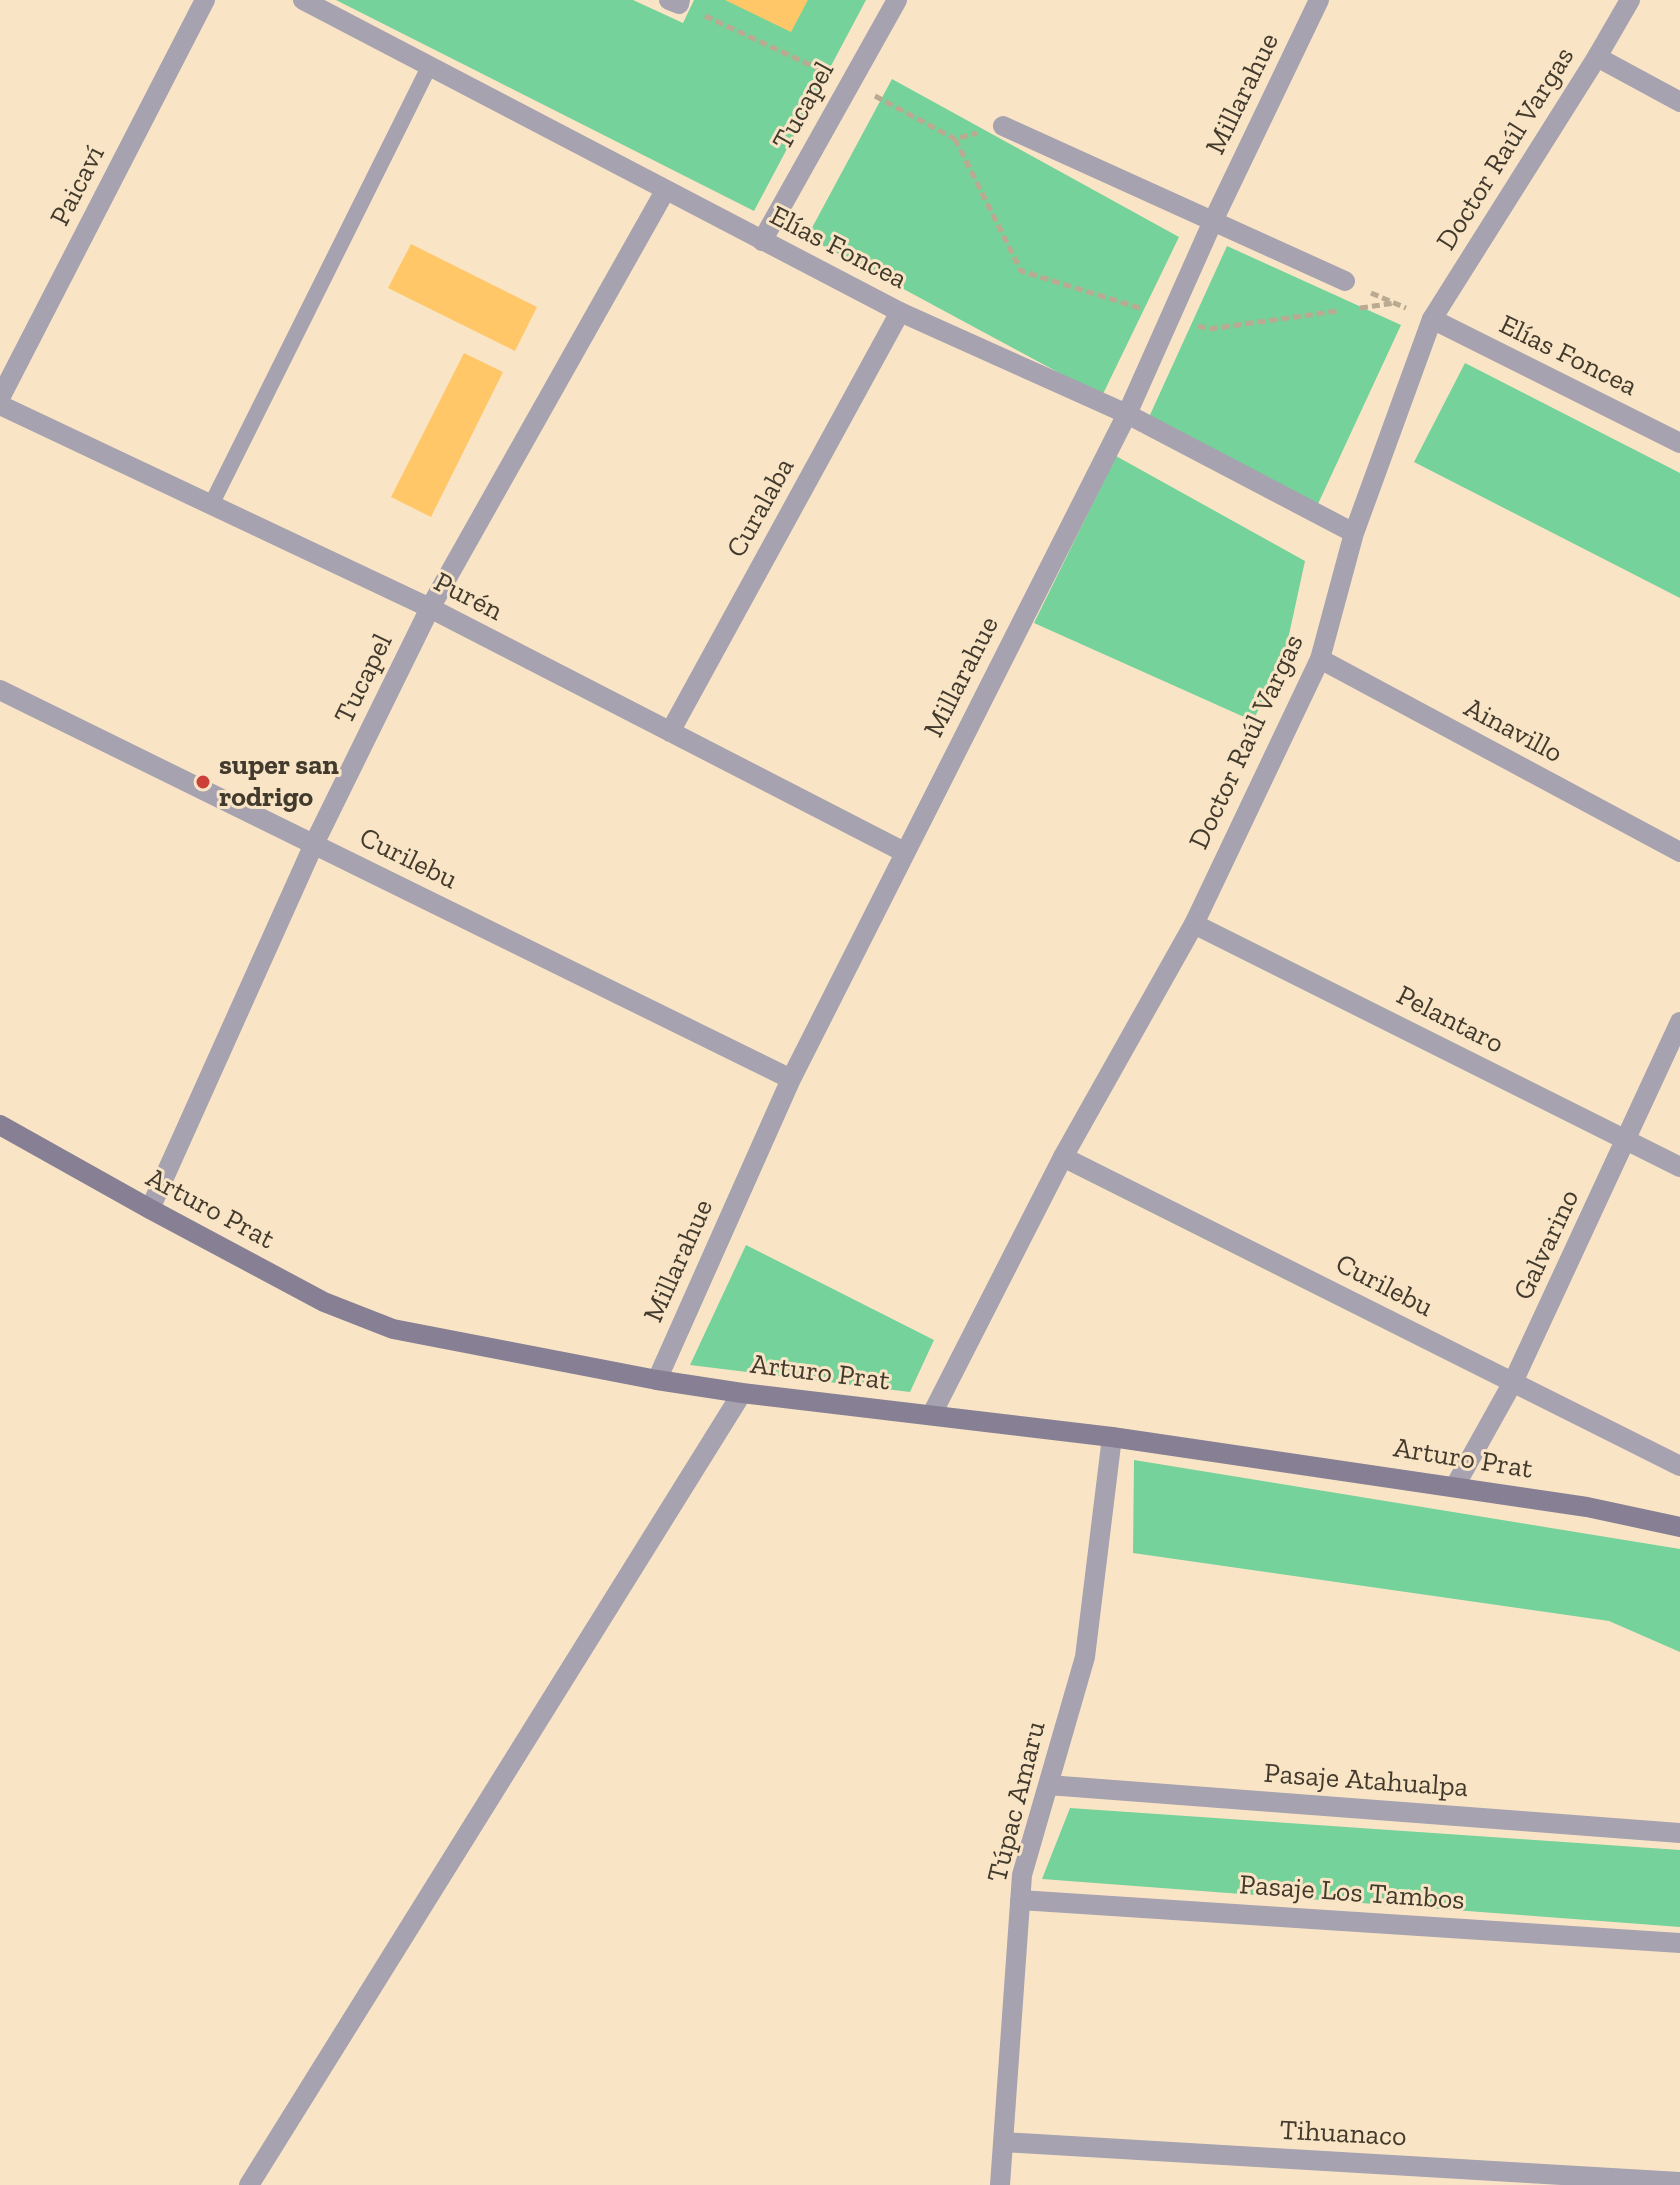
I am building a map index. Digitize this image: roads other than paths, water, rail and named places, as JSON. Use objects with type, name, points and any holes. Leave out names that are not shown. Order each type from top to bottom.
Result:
[{"type":"main road","name":"Arturo Prat","points":[[0,1125],[324,1302],[393,1329],[657,1380],[1112,1437],[1455,1486],[1587,1507],[1680,1527]]},
{"type":"street","name":"Paicaví","points":[[0,398],[205,0]]},
{"type":"street","name":"Elías Foncea","points":[[303,0],[900,312],[1127,414],[1354,533]]},
{"type":"street","name":"Tucapel","points":[[762,241],[897,0]]},
{"type":"street","name":"Millarahue","points":[[657,1380],[791,1079],[1127,414],[1213,221],[1319,0]]},
{"type":"street","name":"Doctor Raúl Vargas","points":[[932,1414],[1063,1157],[1194,924],[1320,659],[1354,533],[1432,319],[1630,0]]},
{"type":"street","points":[[1597,57],[1680,102]]},
{"type":"street","points":[[1003,126],[1345,281]]},
{"type":"street","name":"Tucapel","points":[[150,1209],[314,844],[430,608],[665,191]]},
{"type":"street","name":"Curalaba","points":[[670,732],[900,312]]},
{"type":"street","name":"Elías Foncea","points":[[1432,319],[1680,443]]},
{"type":"street","name":"Purén","points":[[0,405],[430,608],[904,852]]},
{"type":"street","name":"Ainavillo","points":[[1320,659],[1680,852]]},
{"type":"street","name":"Curilebu","points":[[0,690],[791,1079]]},
{"type":"street","name":"Pelantaro","points":[[1194,924],[1680,1167]]},
{"type":"street","name":"Galvarino","points":[[1455,1486],[1513,1382],[1680,1022]]},
{"type":"street","name":"Curilebu","points":[[1063,1157],[1680,1466]]},
{"type":"street","points":[[249,2185],[742,1393]]},
{"type":"street","name":"Túpac Amaru","points":[[1000,2185],[1022,1875],[1085,1657],[1112,1437]]},
{"type":"street","name":"Pasaje Atahualpa","points":[[1048,1785],[1680,1833]]},
{"type":"street","name":"Pasaje Los Tambos","points":[[1020,1900],[1680,1943]]},
{"type":"street","name":"Tihuanaco","points":[[1003,2142],[1680,2182]]},
{"type":"lane","points":[[211,505],[429,67]]},
{"type":"place","name":"super san rodrigo","points":[[203,782]]}]
